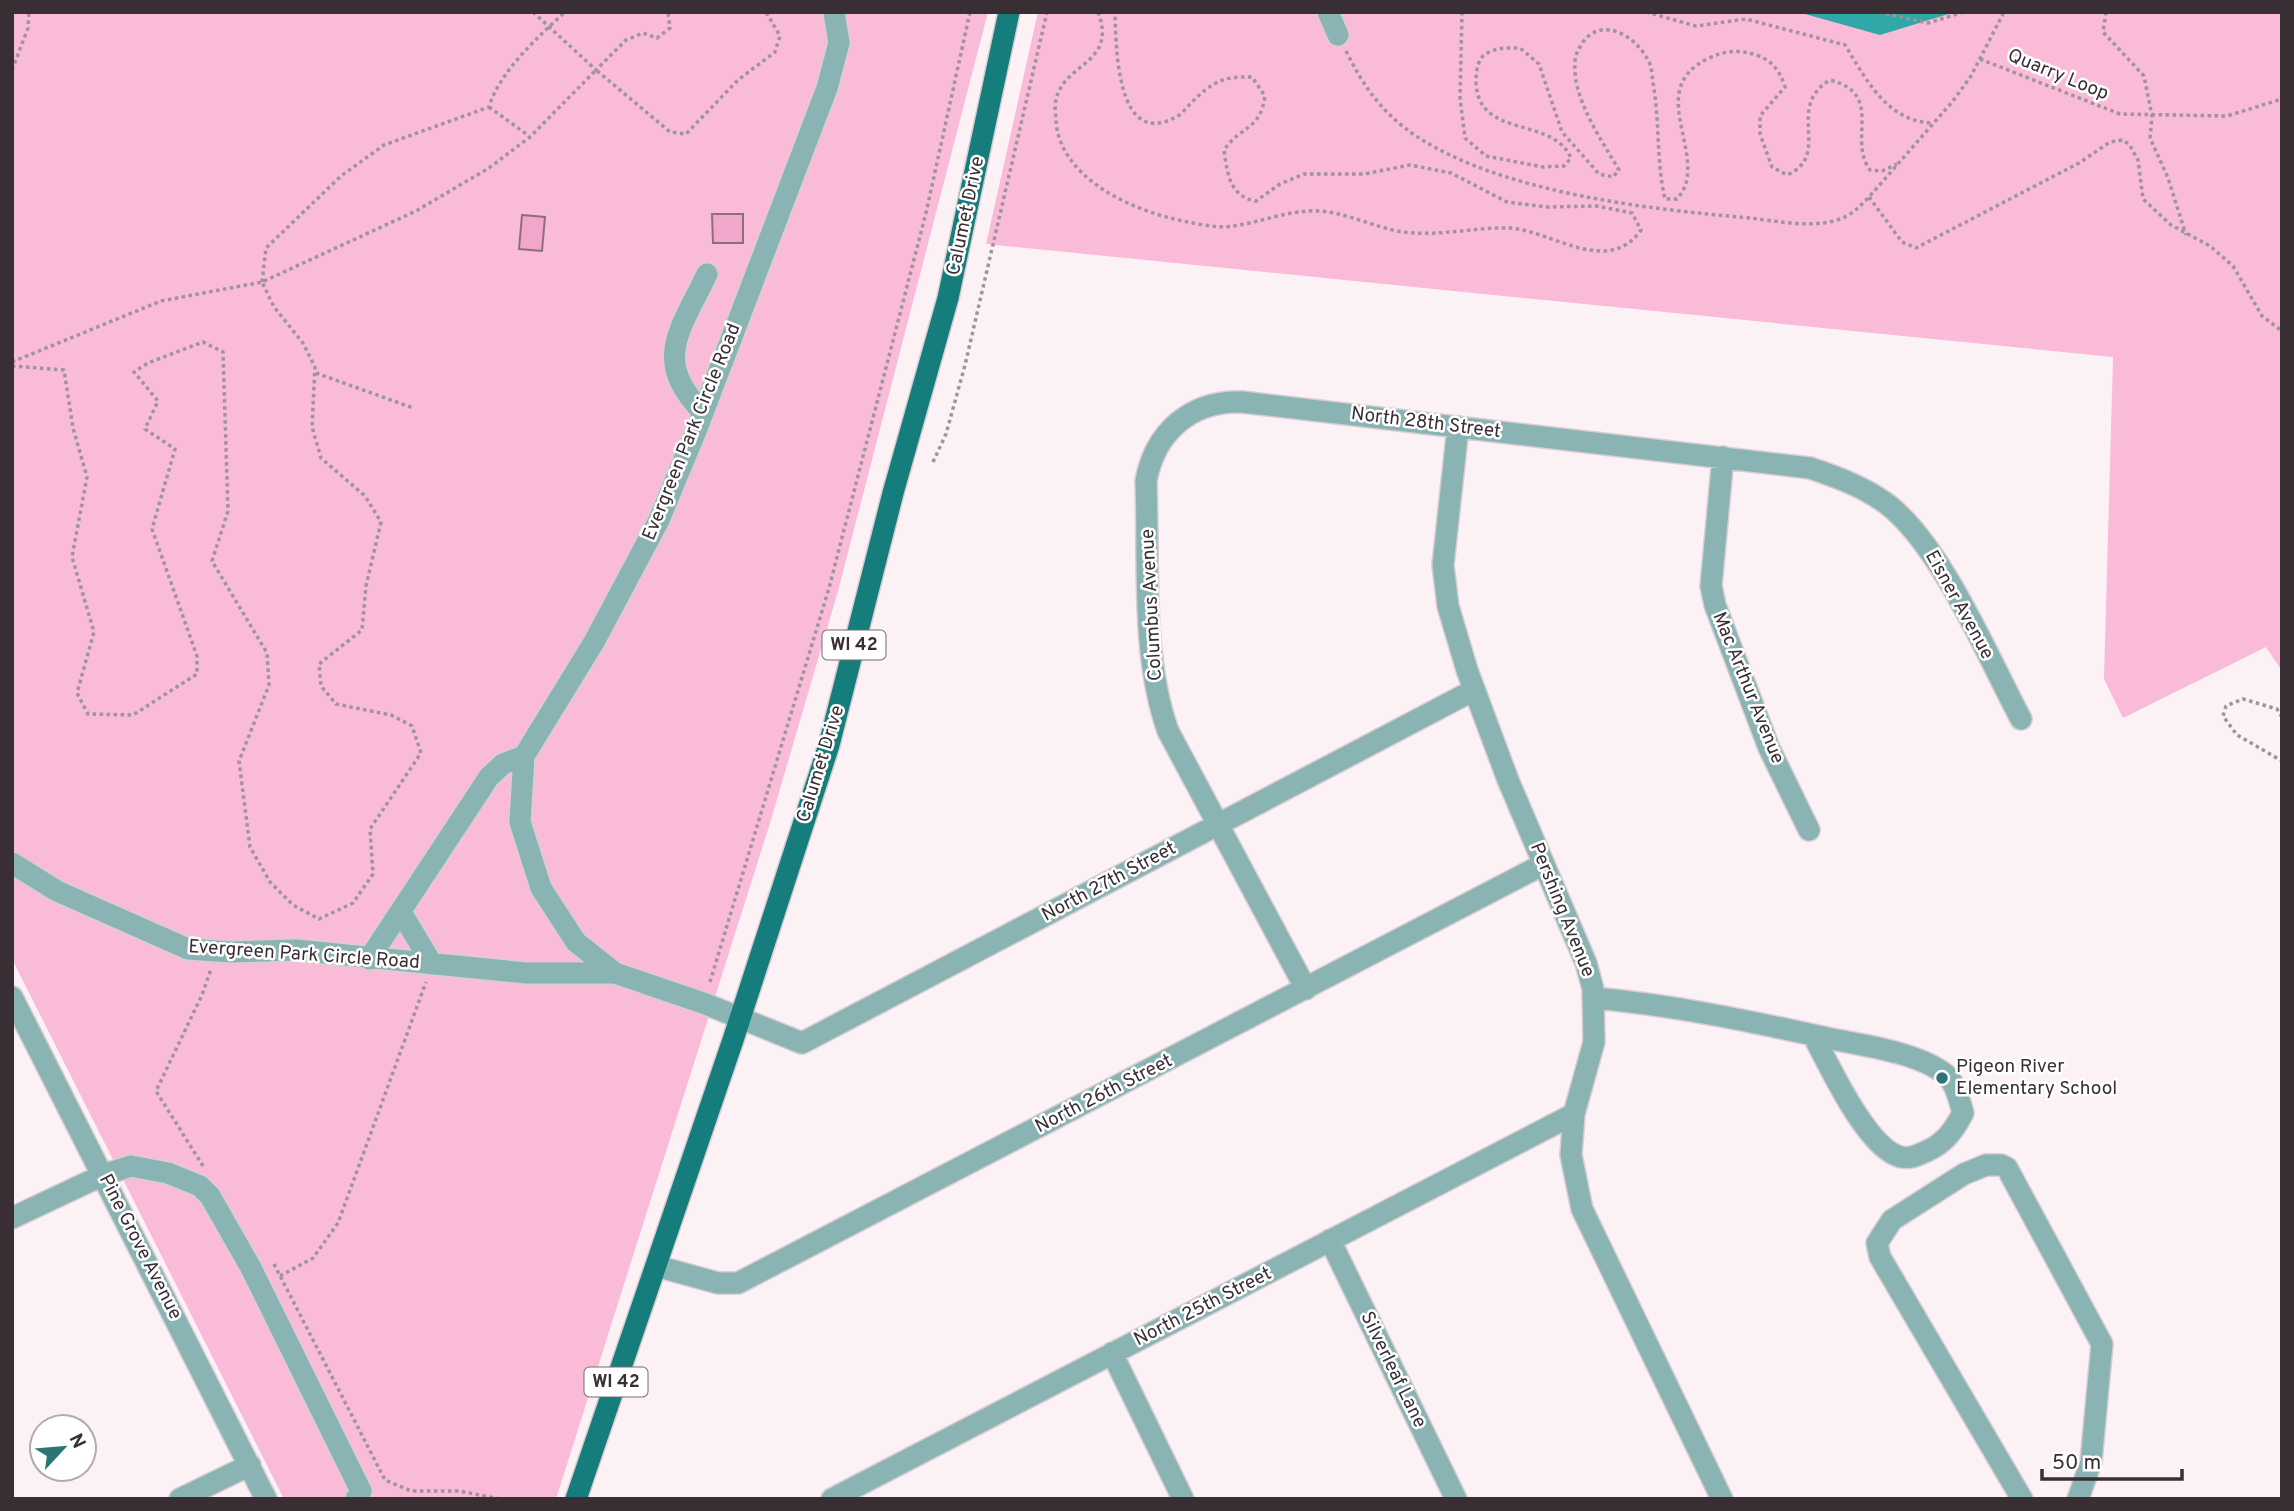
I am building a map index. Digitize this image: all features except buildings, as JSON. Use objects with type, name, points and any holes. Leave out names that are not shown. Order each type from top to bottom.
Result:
[{"type":"main road","name":"Calumet Drive","points":[[576,1499],[740,1019],[829,745],[893,493],[948,298],[1009,12]]},
{"type":"street","name":"Evergreen Park Circle Road","points":[[740,1019],[615,973],[576,942],[541,888],[520,822],[524,756],[594,642],[659,520],[827,88],[839,43],[834,12]]},
{"type":"street","points":[[1328,12],[1338,35]]},
{"type":"street","points":[[703,412],[690,399],[673,364],[674,343],[706,274]]},
{"type":"street","name":"North 28th Street","points":[[1152,456],[1163,437],[1178,421],[1193,411],[1228,401],[1723,457]]},
{"type":"street","name":"Pershing Avenue","points":[[1458,427],[1443,565],[1444,589],[1474,690],[1586,963],[1594,998],[1594,1042],[1574,1114],[1571,1155],[1581,1209],[1722,1499]]},
{"type":"street","name":"Columbus Avenue","points":[[1152,456],[1146,481],[1153,670],[1168,731],[1306,989]]},
{"type":"street","name":"Eisner Avenue","points":[[1723,457],[1810,468],[1860,487],[1888,505],[1906,522],[1940,566],[2021,719]]},
{"type":"street","name":"Mac Arthur Avenue","points":[[1723,457],[1711,586],[1715,606],[1769,748],[1809,830]]},
{"type":"street","name":"North 27th Street","points":[[740,1019],[803,1043],[1474,690]]},
{"type":"street","points":[[369,959],[489,777],[503,764],[524,756]]},
{"type":"street","name":"Evergreen Park Circle Road","points":[[12,863],[57,891],[188,949],[296,950],[526,973],[615,973]]},
{"type":"street","name":"North 26th Street","points":[[656,1266],[718,1283],[738,1283],[1544,863]]},
{"type":"street","points":[[401,912],[432,964]]},
{"type":"street","name":"Pine Grove Avenue","points":[[12,998],[266,1499]]},
{"type":"street","points":[[1594,998],[1664,1004],[1814,1035],[1884,1050],[1945,1075],[1957,1091],[1963,1113],[1948,1138],[1912,1157],[1898,1156],[1876,1141],[1857,1114],[1814,1035]]},
{"type":"street","name":"North 25th Street","points":[[832,1499],[854,1494],[1112,1353],[1574,1114]]},
{"type":"street","points":[[2022,1499],[1880,1257],[1877,1243],[1892,1220],[1964,1174],[1986,1165],[2007,1168],[2102,1344],[2091,1462],[2077,1499]]},
{"type":"street","points":[[12,1218],[103,1175],[131,1166],[168,1173],[204,1190],[251,1268],[361,1490],[356,1499]]},
{"type":"street","name":"Silverleaf Lane","points":[[1330,1240],[1456,1499]]},
{"type":"street","points":[[1112,1353],[1183,1499]]},
{"type":"street","points":[[180,1499],[250,1465]]},
{"type":"path","points":[[12,70],[28,28],[29,12]]},
{"type":"path","points":[[533,12],[596,70],[670,132],[686,134],[738,79],[775,52],[780,36],[766,12]]},
{"type":"path","points":[[489,107],[492,95],[533,41],[565,12]]},
{"type":"path","points":[[12,364],[161,301],[262,282],[416,211],[489,168],[530,137],[626,40],[643,33],[657,38],[670,29],[668,12]]},
{"type":"path","points":[[710,982],[778,765],[847,521],[926,213],[970,12]]},
{"type":"path","points":[[933,462],[946,434],[965,365],[1046,12]]},
{"type":"path","points":[[1098,12],[1102,23],[1101,42],[1094,57],[1065,82],[1056,99],[1057,135],[1074,164],[1107,193],[1169,218],[1230,227],[1277,215],[1321,211],[1413,233],[1513,228],[1581,249],[1617,250],[1633,242],[1641,230],[1632,213],[1597,206],[1547,207],[1507,202],[1451,173],[1410,165],[1364,174],[1304,174],[1280,184],[1256,201],[1248,200],[1234,190],[1224,150],[1233,137],[1251,127],[1263,114],[1265,96],[1252,77],[1227,76],[1204,90],[1178,116],[1157,125],[1140,119],[1122,92],[1116,51],[1115,12]]},
{"type":"path","points":[[1462,12],[1460,98],[1465,138],[1486,156],[1543,167],[1564,166],[1570,158],[1565,145],[1553,136],[1504,124],[1489,110],[1477,93],[1476,71],[1482,57],[1497,48],[1520,48],[1538,64],[1563,132],[1599,174],[1613,177],[1619,170],[1593,125],[1574,64],[1576,52],[1590,33],[1607,28],[1627,35],[1650,62],[1660,116],[1661,182],[1665,199],[1677,200],[1686,189],[1690,176],[1679,122],[1678,96],[1683,80],[1697,64],[1716,55],[1741,49],[1767,59],[1780,72],[1785,87],[1760,116],[1760,134],[1772,167],[1787,175],[1799,170],[1807,157],[1808,105],[1816,89],[1830,80],[1844,84],[1857,96],[1864,117],[1863,160],[1870,170],[1882,171],[1897,164]]},
{"type":"path","points":[[1646,12],[1696,26],[1746,19],[1845,45],[1877,97],[1916,123],[1933,123]]},
{"type":"path","points":[[1879,12],[1928,23],[1964,12]]},
{"type":"path","points":[[1980,59],[2004,12]]},
{"type":"path","points":[[2106,12],[2103,32],[2144,76],[2152,116],[2150,138],[2168,178],[2186,235]]},
{"type":"path","name":"Quarry Loop","points":[[1338,35],[1362,83],[1382,110],[1417,136],[1493,173],[1667,211],[1810,224],[1838,220],[1855,212],[1953,101],[1980,59],[2120,114],[2227,116],[2282,99]]},
{"type":"path","points":[[489,107],[530,137]]},
{"type":"path","points":[[12,364],[64,370],[73,428],[88,477],[72,557],[93,632],[76,693],[88,714],[133,715],[197,674],[197,656],[152,529],[175,449],[145,429],[158,401],[134,373],[148,363],[202,342],[223,352],[228,511],[212,561],[267,653],[269,685],[239,761],[250,847],[270,882],[293,905],[319,919],[353,904],[373,874],[370,829],[421,753],[412,726],[391,715],[336,704],[321,686],[319,664],[362,630],[366,586],[381,522],[365,496],[321,458],[312,428],[315,373],[303,344],[274,307],[262,282],[266,248],[341,176],[384,145],[489,107]]},
{"type":"path","points":[[1869,197],[1902,242],[1916,248],[1958,229],[2119,139],[2129,144],[2137,160],[2142,197],[2167,222],[2210,246],[2233,266],[2262,316],[2282,331]]},
{"type":"path","points":[[315,373],[413,408]]},
{"type":"path","points":[[2282,717],[2277,709],[2243,699],[2226,706],[2223,716],[2237,735],[2282,761]]},
{"type":"path","points":[[204,1190],[209,1181],[200,1157],[156,1091],[202,995],[217,951]]},
{"type":"path","points":[[280,1276],[313,1258],[338,1223],[432,964]]},
{"type":"path","points":[[713,973],[719,975]]},
{"type":"path","points":[[274,1264],[385,1480],[411,1491],[459,1491],[500,1499]]},
{"type":"shaded area","points":[[12,12],[988,12],[838,591],[770,823],[556,1499],[284,1499],[12,959]]},
{"type":"shaded area","points":[[1038,12],[2282,12],[2282,671],[2266,647],[2123,718],[2104,679],[2113,357],[986,244]]},
{"type":"water","points":[[1798,12],[1955,12],[1880,35]]},
{"type":"place","name":"Pigeon River Elementary School","points":[[1942,1078]]}]
